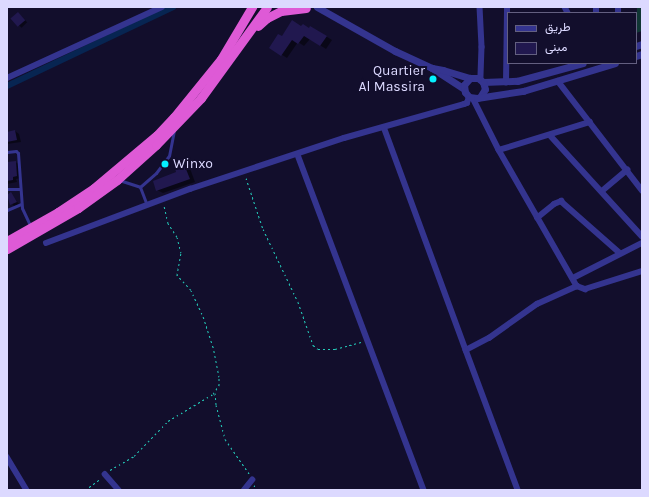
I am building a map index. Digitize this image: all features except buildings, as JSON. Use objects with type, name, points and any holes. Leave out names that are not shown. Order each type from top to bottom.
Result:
[{"type":"highway","points":[[7,241],[32,228],[94,188],[157,135],[174,118],[220,59],[252,7]]},
{"type":"highway","points":[[7,249],[56,222],[117,180],[175,127],[201,98],[267,7]]},
{"type":"highway","points":[[250,31],[273,14],[305,7]]},
{"type":"street","points":[[7,78],[162,7]]},
{"type":"street","points":[[305,7],[319,8],[396,51],[432,68],[464,88],[474,97],[499,150],[577,286],[585,289],[642,271]]},
{"type":"street","points":[[46,243],[162,199],[384,127],[464,104],[485,89],[482,81],[480,7]]},
{"type":"street","points":[[506,83],[507,7]]},
{"type":"street","points":[[474,97],[523,91],[558,81],[597,66],[609,64]]},
{"type":"street","points":[[432,68],[470,78],[475,77],[482,81],[506,83],[568,65]]},
{"type":"street","points":[[464,88],[465,82],[470,78]]},
{"type":"street","points":[[558,81],[642,190]]},
{"type":"street","points":[[499,150],[590,122]]},
{"type":"street","points":[[384,127],[518,490]]},
{"type":"street","points":[[550,135],[642,236]]},
{"type":"street","points":[[298,155],[369,340],[424,490]]},
{"type":"street","points":[[602,191],[627,170]]},
{"type":"street","points":[[537,218],[554,204],[561,201],[620,253]]},
{"type":"street","points":[[573,278],[642,243]]},
{"type":"street","points":[[466,350],[489,338],[537,304],[577,286]]},
{"type":"street","points":[[7,457],[27,490]]},
{"type":"street","points":[[105,474],[119,490]]},
{"type":"street","points":[[244,490],[252,480]]},
{"type":"lane","points":[[140,187],[156,173],[169,156],[175,127]]},
{"type":"lane","points":[[7,152],[16,151],[18,153],[21,204],[23,214],[32,228]]},
{"type":"lane","points":[[117,180],[140,187]]},
{"type":"lane","points":[[140,187],[147,205]]},
{"type":"lane","points":[[7,189],[20,189]]},
{"type":"lane","points":[[7,210],[21,204]]},
{"type":"path","points":[[244,172],[263,229],[298,302],[314,346],[323,349],[341,349],[369,340]]},
{"type":"path","points":[[85,490],[105,474],[134,456],[175,416],[215,392],[219,385],[219,377],[213,347],[196,298],[191,290],[177,275],[181,253],[177,236],[167,220],[162,199]]},
{"type":"path","points":[[215,392],[216,405],[225,439],[252,480],[256,490]]},
{"type":"green space","points":[[637,7],[642,7],[642,31],[637,33],[637,12]]},
{"type":"waterway","points":[[7,86],[173,7]]},
{"type":"place","name":"Quartier Al Massira","points":[[433,79]]},
{"type":"place","name":"Winxo","points":[[165,164]]}]
